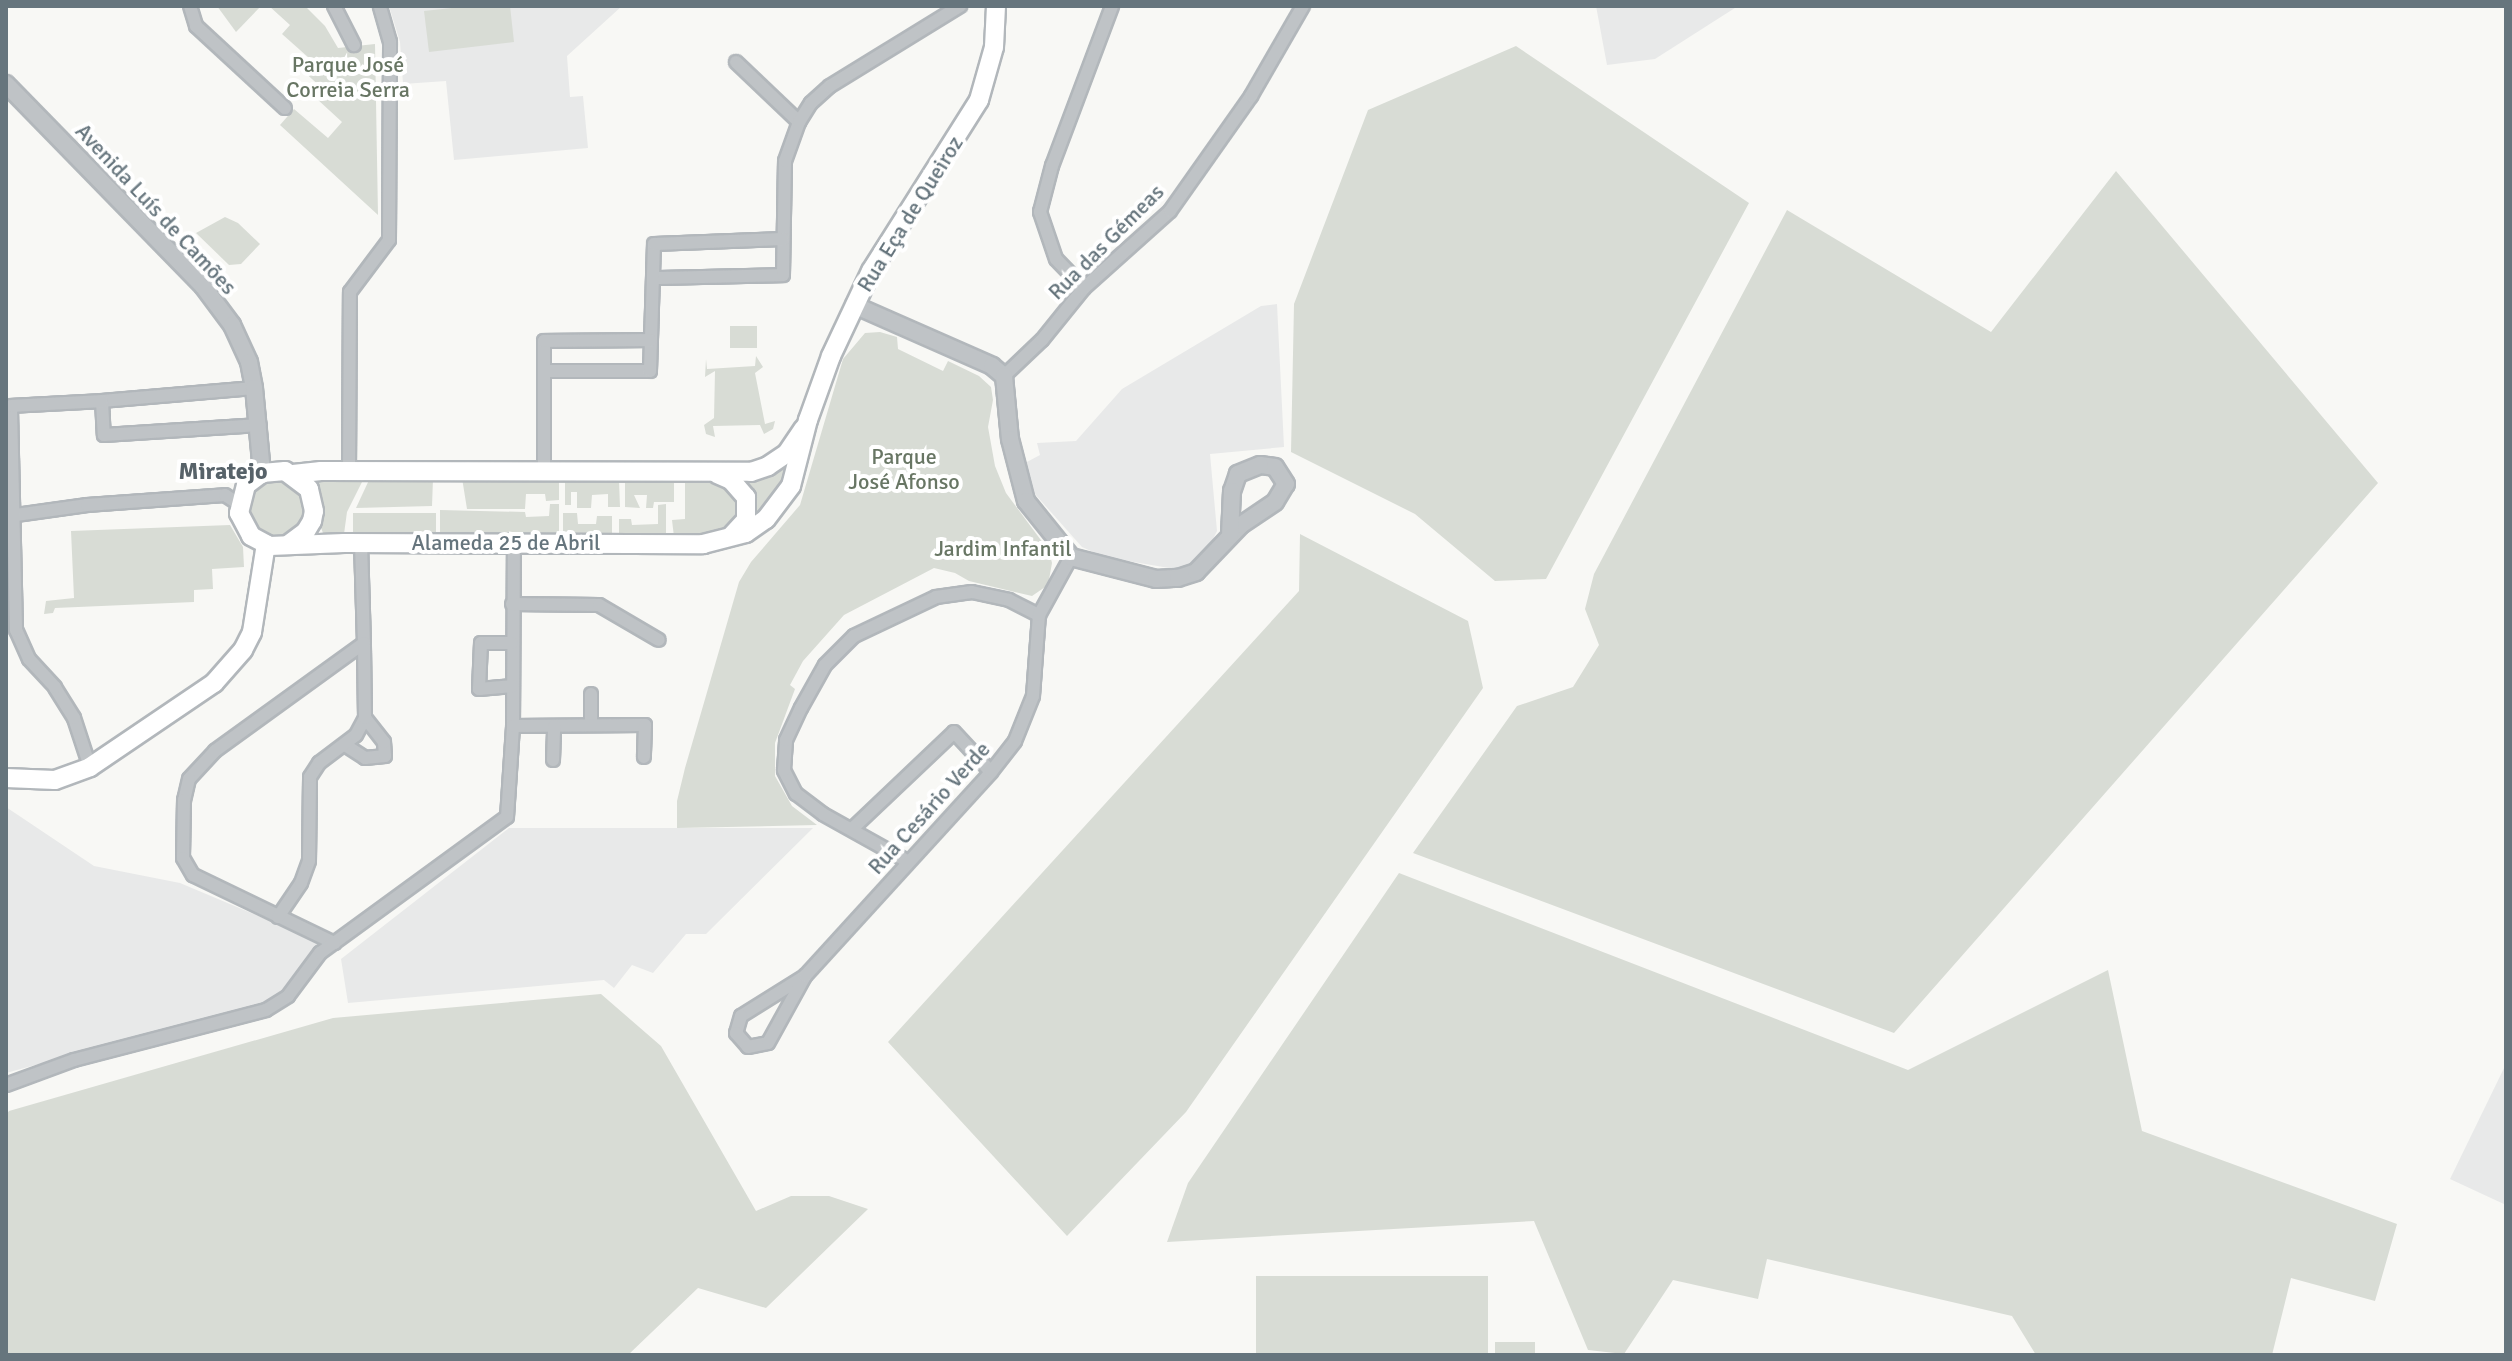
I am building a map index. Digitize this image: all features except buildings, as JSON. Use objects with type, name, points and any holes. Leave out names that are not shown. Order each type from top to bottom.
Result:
[{"type":"main road","name":"Rua Eça de Queiroz","points":[[808,420],[854,305],[889,240],[979,100],[994,47],[996,6]]},
{"type":"main road","points":[[6,778],[55,780],[90,767],[183,705],[229,668],[252,632],[266,544],[245,529],[239,504],[246,485],[262,473],[278,470],[293,474],[349,471],[751,472],[768,466],[787,453],[808,420]]},
{"type":"main road","name":"Alameda 25 de Abril","points":[[266,544],[723,541],[746,533],[780,505],[796,474],[808,420]]},
{"type":"main road","points":[[289,544],[306,531],[314,511],[309,489],[293,474]]},
{"type":"main road","points":[[716,474],[740,488],[748,507],[739,530],[723,541]]},
{"type":"street","points":[[190,6],[196,26],[285,108]]},
{"type":"street","points":[[334,6],[354,45]]},
{"type":"street","points":[[349,471],[350,292],[389,240],[390,42],[380,6]]},
{"type":"street","points":[[654,278],[783,275],[785,161],[799,122],[811,103],[830,86],[960,6]]},
{"type":"street","points":[[1084,288],[1056,259],[1040,212],[1052,166],[1112,6]]},
{"type":"street","name":"Rua das Gémeas","points":[[1004,376],[1042,340],[1084,288],[1170,211],[1251,96],[1303,6]]},
{"type":"street","points":[[736,62],[799,122]]},
{"type":"street","name":"Avenida Luís de Camões","points":[[6,84],[220,307],[240,338],[254,388],[260,425],[262,473]]},
{"type":"street","points":[[545,371],[650,371],[654,244],[783,239]]},
{"type":"street","points":[[854,305],[992,366],[1004,376],[1013,455],[1026,501],[1071,557],[1156,579],[1178,578],[1196,572],[1230,535]]},
{"type":"street","points":[[544,472],[544,341],[650,340]]},
{"type":"street","points":[[90,767],[74,718],[55,687],[29,659],[16,630],[13,589],[16,515],[8,468],[11,406],[254,388]]},
{"type":"street","points":[[102,401],[104,435],[260,425]]},
{"type":"street","points":[[16,515],[87,505],[225,495],[239,504]]},
{"type":"street","points":[[278,917],[301,883],[309,861],[310,777],[319,763],[356,735],[365,718],[361,543]]},
{"type":"street","points":[[6,1085],[74,1060],[266,1010],[288,996],[320,953],[507,817],[513,726],[514,544]]},
{"type":"street","name":"Rua Cesário Verde","points":[[805,976],[991,772],[1015,741],[1033,696],[1039,615],[1071,557]]},
{"type":"street","points":[[907,861],[853,828],[823,814],[796,794],[784,770],[786,740],[825,665],[854,636],[936,597],[972,592],[1009,600],[1039,615]]},
{"type":"street","points":[[512,604],[599,605],[659,640]]},
{"type":"street","points":[[334,943],[193,875],[183,858],[184,800],[189,779],[215,751],[364,643]]},
{"type":"street","points":[[512,643],[481,643],[479,689],[513,686]]},
{"type":"street","points":[[591,694],[591,725]]},
{"type":"street","points":[[345,745],[365,758],[385,756],[384,742],[365,718]]},
{"type":"street","points":[[513,726],[645,725],[644,757]]},
{"type":"street","points":[[553,760],[554,726]]},
{"type":"street","points":[[853,828],[954,732],[991,772]]},
{"type":"street","points":[[805,976],[768,1043],[748,1047],[736,1033],[741,1016],[805,976]]},
{"type":"shaded area","points":[[389,6],[622,6],[567,56],[570,97],[583,96],[588,148],[454,160],[446,81],[403,84],[400,42]]},
{"type":"shaded area","points":[[1596,6],[1738,6],[1655,59],[1607,65]]},
{"type":"shaded area","points":[[1277,304],[1284,447],[1210,454],[1217,531],[1209,547],[1187,571],[1104,557],[1082,547],[1034,493],[1025,463],[1040,455],[1037,443],[1076,441],[1122,389],[1261,306]]},
{"type":"shaded area","points":[[6,807],[94,866],[180,883],[320,942],[301,977],[270,1001],[6,1073]]},
{"type":"shaded area","points":[[509,828],[813,828],[706,934],[686,934],[653,973],[632,965],[614,988],[604,980],[348,1003],[341,959]]},
{"type":"shaded area","points":[[2506,1064],[2506,1205],[2450,1179]]},
{"type":"green space","name":"Parque José Correia Serra","points":[[217,6],[261,6],[236,32]]},
{"type":"green space","name":"Parque José Correia Serra","points":[[269,6],[305,6],[325,26],[338,48],[375,44],[378,215],[280,125],[294,109],[328,138],[342,122],[317,99],[324,90],[300,68],[309,58],[282,34],[290,25]]},
{"type":"green space","points":[[510,6],[514,42],[429,52],[424,11]]},
{"type":"green space","points":[[1516,46],[1749,203],[1546,579],[1495,581],[1415,514],[1291,452],[1294,304],[1368,110]]},
{"type":"green space","points":[[2116,171],[2378,483],[1894,1033],[1413,853],[1517,706],[1573,687],[1599,645],[1585,609],[1594,574],[1787,210],[1991,332]]},
{"type":"green space","points":[[225,217],[238,223],[260,244],[241,264],[229,265],[196,233]]},
{"type":"green space","points":[[730,326],[757,326],[757,348],[730,348]]},
{"type":"green space","name":"Parque José Afonso","points":[[880,332],[897,337],[898,349],[943,371],[948,361],[979,376],[991,387],[993,400],[988,427],[995,466],[1006,493],[1049,551],[1052,563],[1048,585],[1032,596],[969,581],[955,573],[934,568],[844,615],[803,661],[790,685],[795,689],[775,743],[775,776],[792,806],[817,825],[677,828],[677,801],[685,768],[739,582],[751,562],[800,505],[843,359],[865,333]]},
{"type":"green space","points":[[756,356],[763,367],[755,373],[765,424],[775,421],[773,429],[764,434],[760,425],[713,426],[715,437],[706,434],[704,425],[714,418],[715,371],[705,377],[706,359],[707,369],[755,366]]},
{"type":"green space","points":[[788,456],[792,470],[767,508],[750,521],[755,504],[744,478]]},
{"type":"green space","points":[[277,478],[288,480],[297,487],[304,496],[304,518],[297,527],[288,534],[277,536],[266,534],[257,527],[250,518],[248,507],[250,496],[257,487],[266,480]]},
{"type":"green space","points":[[364,478],[347,512],[344,534],[323,533],[318,520],[319,481]]},
{"type":"green space","points":[[462,478],[559,479],[559,500],[546,501],[545,494],[526,494],[525,509],[467,509]]},
{"type":"green space","points":[[433,479],[432,506],[356,508],[369,480]]},
{"type":"green space","points":[[625,479],[674,480],[674,502],[654,502],[653,508],[646,508],[647,495],[634,495],[640,508],[625,507]]},
{"type":"green space","points":[[565,480],[619,480],[620,507],[608,507],[608,494],[592,495],[591,508],[577,508],[577,492],[571,492],[571,505],[565,505]]},
{"type":"green space","points":[[685,480],[719,482],[739,498],[741,519],[720,537],[674,537],[672,520],[685,519]]},
{"type":"green space","points":[[550,504],[559,504],[559,536],[440,534],[440,510],[525,512],[526,517],[549,516]]},
{"type":"green space","points":[[666,504],[666,537],[619,538],[619,519],[631,519],[632,525],[658,524],[658,505]]},
{"type":"green space","points":[[353,513],[436,513],[436,537],[353,537]]},
{"type":"green space","points":[[563,513],[577,513],[578,524],[596,524],[597,516],[612,516],[612,537],[563,538]]},
{"type":"green space","points":[[230,525],[243,547],[244,567],[212,569],[213,589],[194,590],[194,602],[55,608],[53,613],[44,614],[46,601],[74,598],[71,531]]},
{"type":"green space","points":[[1300,534],[1468,621],[1483,688],[1186,1112],[1067,1236],[888,1042],[1299,591]]},
{"type":"green space","points":[[1399,873],[1908,1070],[2108,970],[2142,1131],[2397,1224],[2375,1301],[2291,1278],[2272,1355],[2036,1355],[2012,1316],[1767,1259],[1758,1299],[1673,1280],[1624,1354],[1588,1350],[1534,1221],[1167,1242],[1188,1183]]},
{"type":"green space","points":[[601,994],[661,1046],[756,1211],[791,1196],[829,1196],[868,1209],[766,1308],[698,1288],[628,1355],[6,1355],[6,1115],[9,1111],[333,1018]]},
{"type":"green space","points":[[1256,1276],[1488,1276],[1488,1355],[1256,1355]]},
{"type":"green space","points":[[1495,1342],[1535,1342],[1535,1355],[1495,1355]]},
{"type":"district","name":"Miratejo","points":[[223,472]]},
{"type":"park label","name":"Jardim Infantil","points":[[1003,549]]}]
